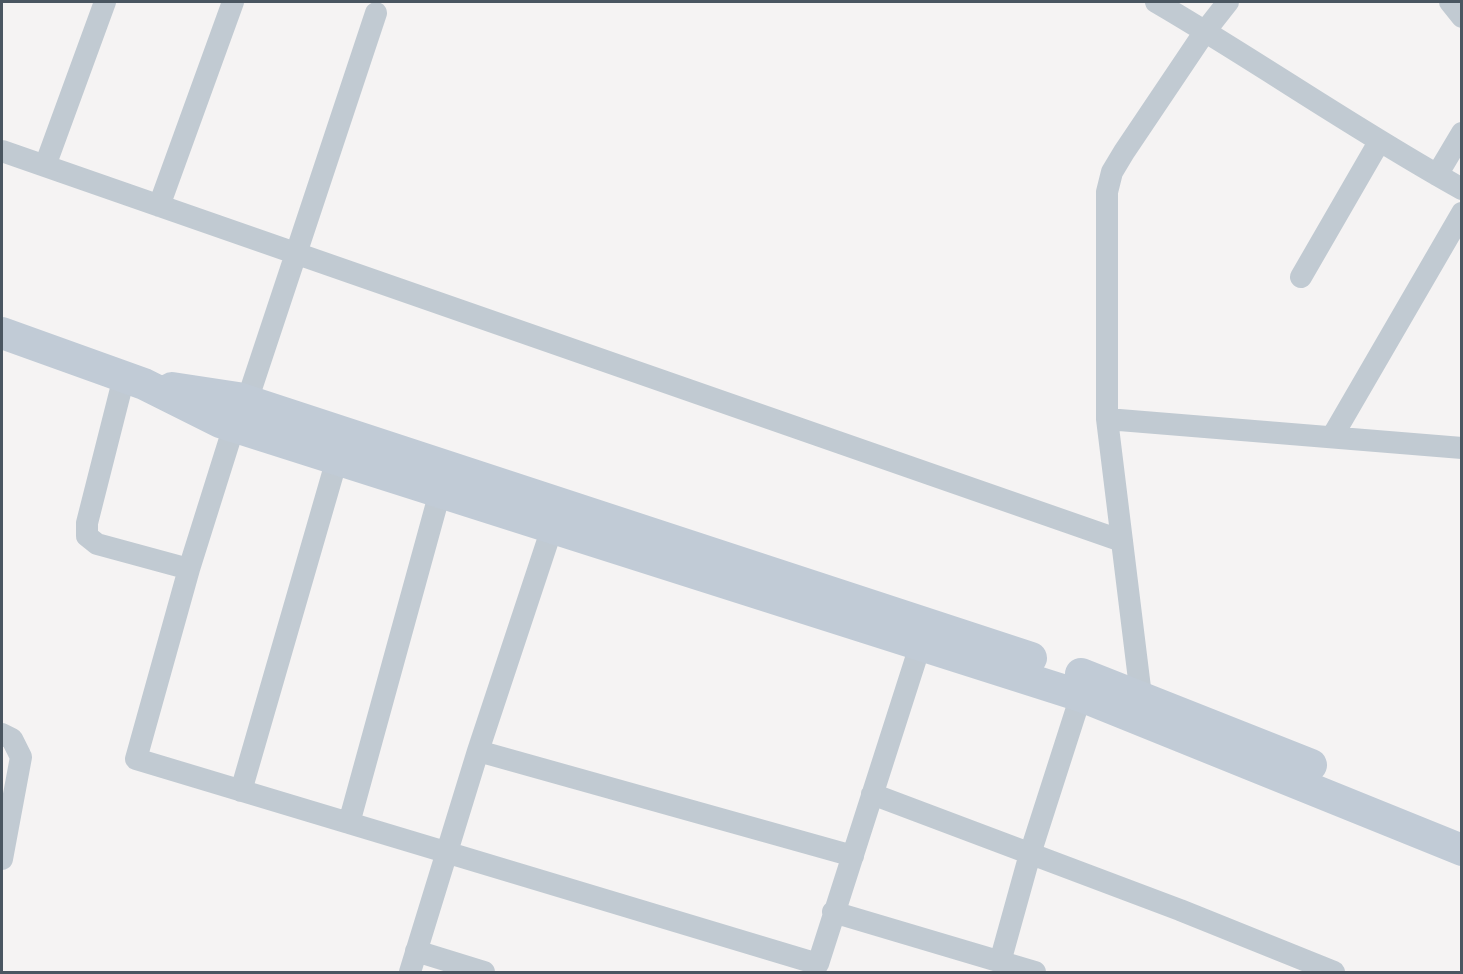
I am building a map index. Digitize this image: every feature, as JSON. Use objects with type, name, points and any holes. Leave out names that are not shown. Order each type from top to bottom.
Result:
[{"type":"street","points":[[45,166],[105,2]]},
{"type":"street","points":[[159,206],[233,2]]},
{"type":"street","points":[[1156,2],[1206,30],[1379,142],[1461,189]]},
{"type":"street","points":[[1141,696],[1107,419],[1107,192],[1124,152],[1206,30],[1228,2]]},
{"type":"street","points":[[1450,2],[1461,17]]},
{"type":"street","points":[[376,13],[297,254],[240,413],[189,569],[136,759],[447,853],[802,966],[818,964],[920,646]]},
{"type":"street","points":[[1437,175],[1461,133]]},
{"type":"street","points":[[1301,277],[1379,142]]},
{"type":"street","points":[[2,151],[1122,541]]},
{"type":"street","points":[[1332,437],[1461,213]]},
{"type":"street","points":[[2,333],[134,380],[1084,686],[1461,850]]},
{"type":"street","points":[[134,380],[87,523],[87,536],[97,544],[189,569]]},
{"type":"street","points":[[240,413],[337,459],[920,646],[1084,686],[1141,696],[1461,830]]},
{"type":"street","points":[[1107,419],[1461,448]]},
{"type":"street","points":[[242,791],[337,459]]},
{"type":"street","points":[[349,824],[440,492]]},
{"type":"street","points":[[410,972],[478,751],[552,528]]},
{"type":"street","points":[[1000,962],[1030,854],[1084,686]]},
{"type":"street","points":[[2,734],[12,738],[21,757],[2,859]]},
{"type":"street","points":[[478,751],[853,856]]},
{"type":"street","points":[[872,795],[1180,910],[1334,972]]},
{"type":"street","points":[[833,912],[1035,972]]},
{"type":"street","points":[[416,951],[484,972]]}]
